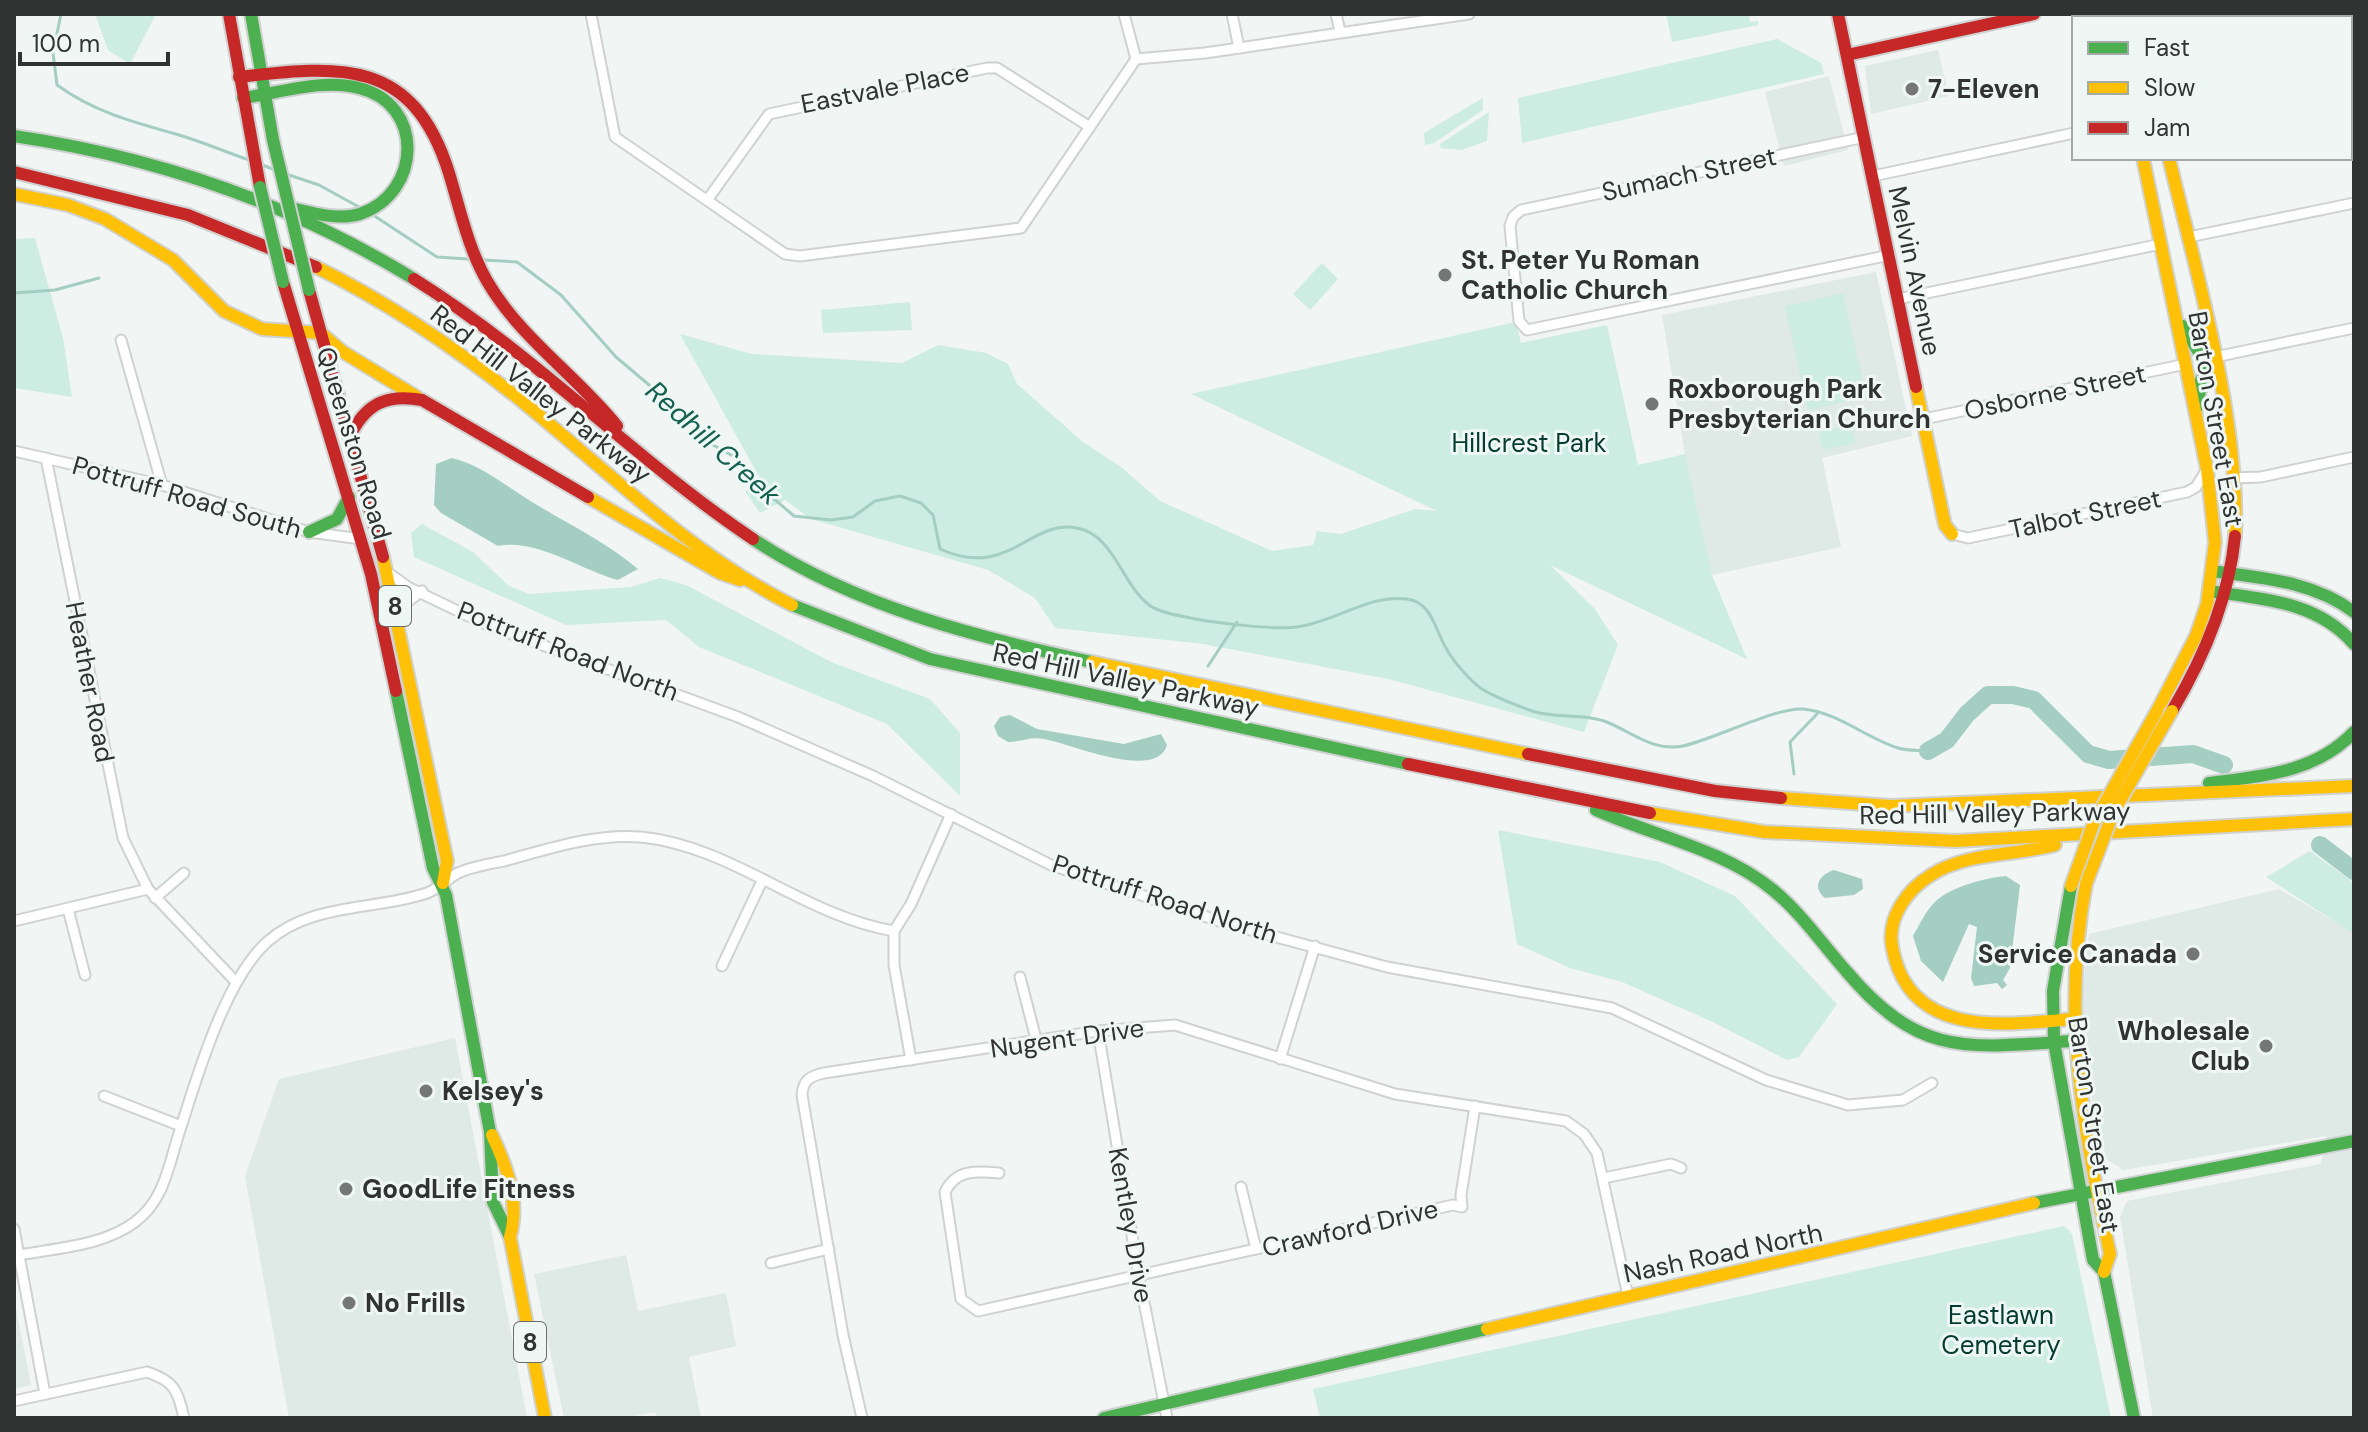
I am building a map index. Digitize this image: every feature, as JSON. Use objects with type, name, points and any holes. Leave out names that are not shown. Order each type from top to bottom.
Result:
[{"type":"main road","name":"Queenston Road","points":[[229,14],[248,130],[283,282],[361,539],[401,703],[433,868],[443,883]]},
{"type":"main road","name":"Queenston Road","points":[[251,14],[273,140],[309,290],[352,432],[396,610],[447,861],[443,883],[490,1132],[503,1157],[516,1223],[510,1237],[545,1418]]},
{"type":"main road","name":"Melvin Avenue","points":[[1838,14],[1945,525],[1952,534]]},
{"type":"main road","points":[[1847,55],[2034,14]]},
{"type":"main road","points":[[239,77],[324,69],[359,73],[399,90],[433,131],[463,226],[489,284],[535,338],[597,398],[629,444]]},
{"type":"main road","points":[[243,98],[349,86],[378,94],[392,105],[406,126],[411,151],[408,173],[388,200],[371,210],[347,216],[329,216],[258,201]]},
{"type":"main road","name":"Red Hill Valley Parkway","points":[[14,136],[69,145],[167,168],[258,201],[354,246],[497,336],[711,510],[769,549],[871,601],[954,629],[1042,651],[1715,791],[1891,806],[2354,786]]},
{"type":"main road","name":"Barton Street East","points":[[2104,1272],[2093,1260],[2079,1193],[2054,1042],[2053,991],[2071,886],[2094,822],[2179,676],[2196,636],[2212,571],[2214,510],[2143,160]]},
{"type":"main road","name":"Barton Street East","points":[[2134,1418],[2104,1272],[2110,1254],[2072,1041],[2074,948],[2086,884],[2114,811],[2201,664],[2225,594],[2235,518],[2233,478],[2215,357],[2170,160]]},
{"type":"main road","name":"Red Hill Valley Parkway","points":[[14,172],[101,189],[211,221],[354,285],[452,347],[676,527],[764,589],[869,638],[930,659],[1576,801],[1781,834],[1955,841],[2079,837],[2354,819]]},
{"type":"main road","points":[[14,194],[68,205],[105,219],[173,260],[224,311],[262,329],[321,333],[343,352],[422,400],[720,573],[764,589]]},
{"type":"main road","points":[[2176,313],[2198,351],[2215,357],[2201,380],[2197,430]]},
{"type":"main road","points":[[352,432],[360,414],[376,400],[394,396],[422,400]]},
{"type":"main road","points":[[309,532],[337,519],[349,496]]},
{"type":"main road","points":[[2212,571],[2312,590],[2331,597],[2354,612]]},
{"type":"main road","points":[[2209,591],[2309,611],[2338,626],[2354,644]]},
{"type":"main road","points":[[2176,794],[2204,784],[2302,767],[2331,754],[2354,732]]},
{"type":"main road","points":[[1576,801],[1619,822],[1711,854],[1754,877],[1798,914],[1885,1013],[1911,1032],[1961,1042],[2072,1041]]},
{"type":"main road","points":[[2071,1019],[1998,1023],[1936,1013],[1923,1005],[1903,983],[1892,955],[1891,934],[1894,919],[1907,896],[1942,868],[2046,848],[2079,837]]},
{"type":"main road","name":"Nash Road North","points":[[1104,1418],[1166,1411],[1628,1296],[2096,1189],[2354,1141]]},
{"type":"street","points":[[591,14],[613,132],[620,141],[785,254],[1012,232],[1028,220],[1136,59],[1124,14]]},
{"type":"street","points":[[1232,14],[1239,48]]},
{"type":"street","points":[[1336,14],[1340,31]]},
{"type":"street","points":[[1136,59],[1239,48],[1469,14]]},
{"type":"street","name":"Eastvale Place","points":[[708,199],[769,114],[987,68],[997,68],[1090,127]]},
{"type":"street","points":[[1873,176],[2072,133]]},
{"type":"street","name":"Sumach Street","points":[[1865,137],[1521,210],[1514,215],[1510,226],[1518,319],[1527,330],[1890,255]]},
{"type":"street","points":[[2189,237],[2354,203]]},
{"type":"street","points":[[1898,299],[2161,244]]},
{"type":"street","points":[[2215,357],[2354,328]]},
{"type":"street","points":[[121,340],[162,485]]},
{"type":"street","name":"Osborne Street","points":[[1924,419],[2186,364]]},
{"type":"street","name":"Pottruff Road South","points":[[14,451],[162,485],[309,532],[361,539]]},
{"type":"street","points":[[2233,478],[2261,477],[2354,457]]},
{"type":"street","name":"Heather Road","points":[[46,458],[123,838],[134,868],[155,898],[235,981]]},
{"type":"street","name":"Talbot Street","points":[[1952,534],[1968,538],[2187,492],[2196,487],[2207,469]]},
{"type":"street","name":"Pottruff Road North","points":[[387,571],[408,587],[422,591],[485,624],[738,717],[951,814],[1051,865],[1225,923],[1387,967],[1612,1008],[1766,1080],[1848,1105],[1903,1100],[1932,1083]]},
{"type":"street","points":[[396,610],[422,591]]},
{"type":"street","points":[[911,1060],[894,965],[894,931],[911,904],[951,814]]},
{"type":"street","points":[[19,1255],[85,1243],[136,1222],[162,1193],[181,1126],[235,981],[267,941],[289,926],[337,909],[429,892],[459,872],[564,845],[605,837],[640,837],[684,845],[856,925],[894,931]]},
{"type":"street","points":[[155,898],[184,873]]},
{"type":"street","points":[[722,966],[762,881]]},
{"type":"street","points":[[14,921],[148,889]]},
{"type":"street","points":[[68,909],[85,975]]},
{"type":"street","points":[[1280,1059],[1315,946]]},
{"type":"street","points":[[1020,977],[1037,1043]]},
{"type":"street","name":"Nugent Drive","points":[[862,1418],[829,1249],[803,1085],[812,1076],[911,1060],[1037,1043],[1098,1031],[1175,1025],[1395,1094],[1566,1121],[1591,1143],[1604,1178],[1628,1296]]},
{"type":"street","name":"Kentley Drive","points":[[1098,1031],[1139,1277],[1166,1411]]},
{"type":"street","points":[[104,1096],[181,1126]]},
{"type":"street","name":"Crawford Drive","points":[[999,1173],[977,1171],[961,1175],[950,1181],[945,1192],[961,1299],[970,1309],[989,1310],[1453,1205],[1462,1207],[1461,1195],[1475,1106]]},
{"type":"street","points":[[1604,1178],[1671,1164],[1681,1168]]},
{"type":"street","points":[[1241,1187],[1256,1249]]},
{"type":"street","points":[[14,1229],[45,1394]]},
{"type":"street","points":[[771,1263],[829,1249]]},
{"type":"street","points":[[14,1401],[147,1372],[167,1379],[180,1397],[184,1418]]},
{"type":"shaded area","points":[[1938,50],[1949,96],[1871,114],[1865,66]]},
{"type":"shaded area","points":[[1829,76],[1848,150],[1784,166],[1765,92]]},
{"type":"shaded area","points":[[1876,272],[1912,436],[1822,458],[1841,547],[1712,575],[1685,454],[1662,315]]},
{"type":"shaded area","points":[[452,458],[493,477],[600,542],[638,569],[618,580],[543,551],[513,545],[498,546],[441,513],[434,505],[436,464]]},
{"type":"shaded area","points":[[1010,715],[1037,729],[1124,744],[1161,734],[1167,745],[1160,756],[1130,760],[1044,739],[1008,742],[998,736],[994,726],[1000,717]]},
{"type":"shaded area","points":[[1834,870],[1862,879],[1863,889],[1854,895],[1825,898],[1819,890],[1819,881]]},
{"type":"shaded area","points":[[2006,876],[2020,885],[2010,968],[2003,980],[2007,985],[2002,989],[1997,983],[1974,986],[1971,978],[1977,927],[1969,924],[1943,982],[1921,961],[1913,936],[1922,919],[1934,903],[1949,892],[1978,881]]},
{"type":"shaded area","points":[[2279,889],[2354,933],[2354,1418],[2153,1418],[2120,1217],[2127,1201],[2321,1164],[2326,1136],[2123,1170],[2106,1159],[2084,1069],[2080,1010],[2089,934]]},
{"type":"shaded area","points":[[455,1038],[527,1418],[289,1418],[245,1176],[279,1079]]},
{"type":"shaded area","points":[[626,1255],[638,1311],[726,1293],[736,1346],[689,1357],[701,1418],[657,1418],[655,1412],[624,1418],[564,1418],[534,1274]]},
{"type":"shaded area","points":[[14,1298],[31,1385],[14,1389]]},
{"type":"green space","points":[[95,14],[156,14],[130,64],[108,50]]},
{"type":"green space","points":[[1666,14],[1749,14],[1750,22],[1758,21],[1758,25],[1672,42]]},
{"type":"green space","points":[[1777,39],[1821,63],[1824,74],[1522,143],[1518,98]]},
{"type":"green space","points":[[1483,98],[1483,110],[1434,143],[1425,145],[1424,133]]},
{"type":"green space","points":[[1489,112],[1487,141],[1461,150],[1441,148],[1440,144]]},
{"type":"green space","points":[[35,238],[63,338],[72,397],[14,388],[14,239]]},
{"type":"green space","points":[[1322,263],[1338,279],[1310,310],[1293,294]]},
{"type":"green space","points":[[1843,293],[1866,397],[1808,410],[1785,306]]},
{"type":"green space","points":[[910,302],[912,330],[823,333],[821,310]]},
{"type":"green space","name":"Hillcrest Park","points":[[1516,322],[1521,343],[1607,325],[1638,465],[1685,454],[1712,575],[1747,659],[1550,565],[1595,609],[1618,645],[1584,732],[1388,679],[1203,644],[1055,628],[1035,598],[988,570],[811,519],[785,500],[760,513],[745,491],[761,480],[680,334],[752,354],[902,363],[938,345],[986,353],[1008,364],[1017,384],[1083,442],[1121,467],[1160,501],[1272,551],[1313,545],[1317,531],[1341,534],[1415,509],[1437,511],[1191,394]]},
{"type":"green space","points":[[1851,425],[1855,443],[1823,450],[1819,432]]},
{"type":"green space","points":[[422,524],[473,552],[509,586],[529,594],[631,587],[660,578],[686,585],[831,662],[930,699],[960,733],[960,796],[887,724],[699,647],[666,620],[566,625],[414,557],[411,533]]},
{"type":"green space","points":[[1498,830],[1660,862],[1735,896],[1837,1004],[1799,1057],[1787,1060],[1715,1023],[1622,982],[1570,968],[1517,944]]},
{"type":"green space","points":[[2310,851],[2354,883],[2354,934],[2266,877]]},
{"type":"green space","name":"Eastlawn Cemetery","points":[[2064,1226],[2072,1234],[2111,1418],[1320,1418],[1313,1389]]},
{"type":"waterway","name":"Redhill Creek","points":[[61,14],[53,53],[57,85],[84,102],[112,114],[249,160]]},
{"type":"waterway","name":"Redhill Creek","points":[[260,164],[275,170]]},
{"type":"waterway","name":"Redhill Creek","points":[[286,174],[319,185],[359,207]]},
{"type":"waterway","name":"Redhill Creek","points":[[373,215],[437,257],[468,259]]},
{"type":"waterway","name":"Redhill Creek","points":[[484,260],[517,262],[561,295],[616,357],[700,428],[713,445],[742,461],[759,486],[794,516],[831,520],[853,517],[875,501],[900,496],[921,503],[933,515],[940,549],[964,557],[984,558],[1001,554],[1045,532],[1077,528],[1090,532],[1100,540],[1139,596],[1149,605],[1195,619],[1287,628],[1325,620],[1379,601],[1415,601],[1432,618],[1453,659],[1482,689],[1532,711],[1600,720],[1653,744],[1683,746],[1777,713],[1803,709],[1828,715],[1898,748],[1928,751]]},
{"type":"waterway","points":[[14,293],[55,290],[99,278]]},
{"type":"waterway","points":[[1208,666],[1237,622]]},
{"type":"waterway","name":"Redhill Creek","points":[[1928,751],[1947,740],[1967,714],[1988,695],[2013,695],[2034,700],[2088,754],[2109,760],[2193,754],[2224,765]]},
{"type":"waterway","points":[[1794,774],[1790,742],[1817,714]]},
{"type":"waterway","name":"Redhill Creek","points":[[2320,845],[2354,871]]},
{"type":"traffic: fast","points":[[251,14],[273,140]]},
{"type":"traffic: fast","points":[[243,98],[316,85],[345,85],[381,97],[396,111],[405,129],[408,149],[404,169],[395,188],[380,203],[360,214],[342,217],[287,207]]},
{"type":"traffic: fast","points":[[14,136],[119,157],[221,187],[320,228],[414,279]]},
{"type":"traffic: fast","points":[[273,140],[309,290]]},
{"type":"traffic: fast","points":[[260,187],[283,282]]},
{"type":"traffic: fast","points":[[2183,326],[2198,351],[2215,357]]},
{"type":"traffic: fast","points":[[2198,406],[2201,380],[2215,357]]},
{"type":"traffic: fast","points":[[309,532],[337,519],[349,497]]},
{"type":"traffic: fast","points":[[753,539],[832,583],[874,601],[960,630],[1092,662]]},
{"type":"traffic: fast","points":[[2212,571],[2304,587],[2354,612]]},
{"type":"traffic: fast","points":[[2209,591],[2268,600],[2306,610],[2339,630],[2354,644]]},
{"type":"traffic: fast","points":[[792,605],[930,659],[1408,764]]},
{"type":"traffic: fast","points":[[396,691],[433,868],[446,895],[490,1132],[493,1202],[510,1237]]},
{"type":"traffic: fast","points":[[2209,783],[2268,775],[2305,764],[2339,746],[2354,732]]},
{"type":"traffic: fast","points":[[1596,810],[1688,844],[1753,876],[1793,909],[1873,1000],[1898,1020],[1923,1033],[1974,1045],[2072,1041]]},
{"type":"traffic: fast","points":[[2071,886],[2053,991],[2054,1042],[2093,1260],[2104,1272],[2134,1418]]},
{"type":"traffic: fast","points":[[2034,1203],[2354,1141]]},
{"type":"traffic: fast","points":[[1104,1418],[1487,1329]]},
{"type":"traffic: slow","points":[[2143,160],[2207,469],[2215,542],[2207,604],[2196,636],[2157,711]]},
{"type":"traffic: slow","points":[[2169,160],[2223,396],[2231,444],[2235,536]]},
{"type":"traffic: slow","points":[[14,194],[68,205],[105,219],[173,260],[224,311],[262,329],[321,333],[343,352],[417,397]]},
{"type":"traffic: slow","points":[[316,267],[372,297],[453,349],[529,407],[688,539],[721,563],[792,605]]},
{"type":"traffic: slow","points":[[1916,387],[1945,525],[1952,534]]},
{"type":"traffic: slow","points":[[588,497],[720,573],[740,580]]},
{"type":"traffic: slow","points":[[383,557],[447,861],[443,883]]},
{"type":"traffic: slow","points":[[1092,662],[1528,754]]},
{"type":"traffic: slow","points":[[2071,886],[2094,822],[2157,711]]},
{"type":"traffic: slow","points":[[2086,884],[2114,811],[2172,711]]},
{"type":"traffic: slow","points":[[1781,798],[1891,806],[2354,786]]},
{"type":"traffic: slow","points":[[1650,813],[1765,832],[1955,841],[2354,819]]},
{"type":"traffic: slow","points":[[2055,845],[1975,858],[1931,875],[1914,888],[1896,914],[1892,946],[1901,976],[1917,997],[1937,1011],[1960,1019],[1987,1023],[2071,1019]]},
{"type":"traffic: slow","points":[[2086,884],[2075,979],[2075,1025],[2091,1161],[2110,1254],[2104,1272]]},
{"type":"traffic: slow","points":[[492,1135],[503,1160],[513,1198],[510,1237],[545,1418]]},
{"type":"traffic: slow","points":[[1487,1329],[2034,1203]]},
{"type":"traffic: jam","points":[[229,14],[260,187]]},
{"type":"traffic: jam","points":[[1838,14],[1916,387]]},
{"type":"traffic: jam","points":[[1847,55],[2034,14]]},
{"type":"traffic: jam","points":[[239,77],[310,71],[341,72],[369,77],[394,89],[415,108],[434,135],[480,268],[500,302],[617,426]]},
{"type":"traffic: jam","points":[[14,172],[188,215],[316,267]]},
{"type":"traffic: jam","points":[[414,279],[502,341],[667,476],[753,539]]},
{"type":"traffic: jam","points":[[283,282],[371,574],[396,691]]},
{"type":"traffic: jam","points":[[309,290],[383,557]]},
{"type":"traffic: jam","points":[[352,432],[365,414],[381,402],[399,398],[422,400],[588,497]]},
{"type":"traffic: jam","points":[[2172,711],[2194,670],[2221,605],[2235,536]]},
{"type":"traffic: jam","points":[[1528,754],[1715,791],[1781,798]]},
{"type":"traffic: jam","points":[[1408,764],[1650,813]]},
{"type":"place","name":"7-Eleven","points":[[1912,89]]},
{"type":"place","name":"St. Peter Yu Roman Catholic Church","points":[[1445,275]]},
{"type":"place","name":"Roxborough Park Presbyterian Church","points":[[1652,404]]},
{"type":"place","name":"Service Canada","points":[[2193,954]]},
{"type":"place","name":"Wholesale Club","points":[[2266,1046]]},
{"type":"place","name":"Kelsey's","points":[[426,1091]]},
{"type":"place","name":"GoodLife Fitness","points":[[346,1189]]},
{"type":"place","name":"No Frills","points":[[349,1303]]}]
